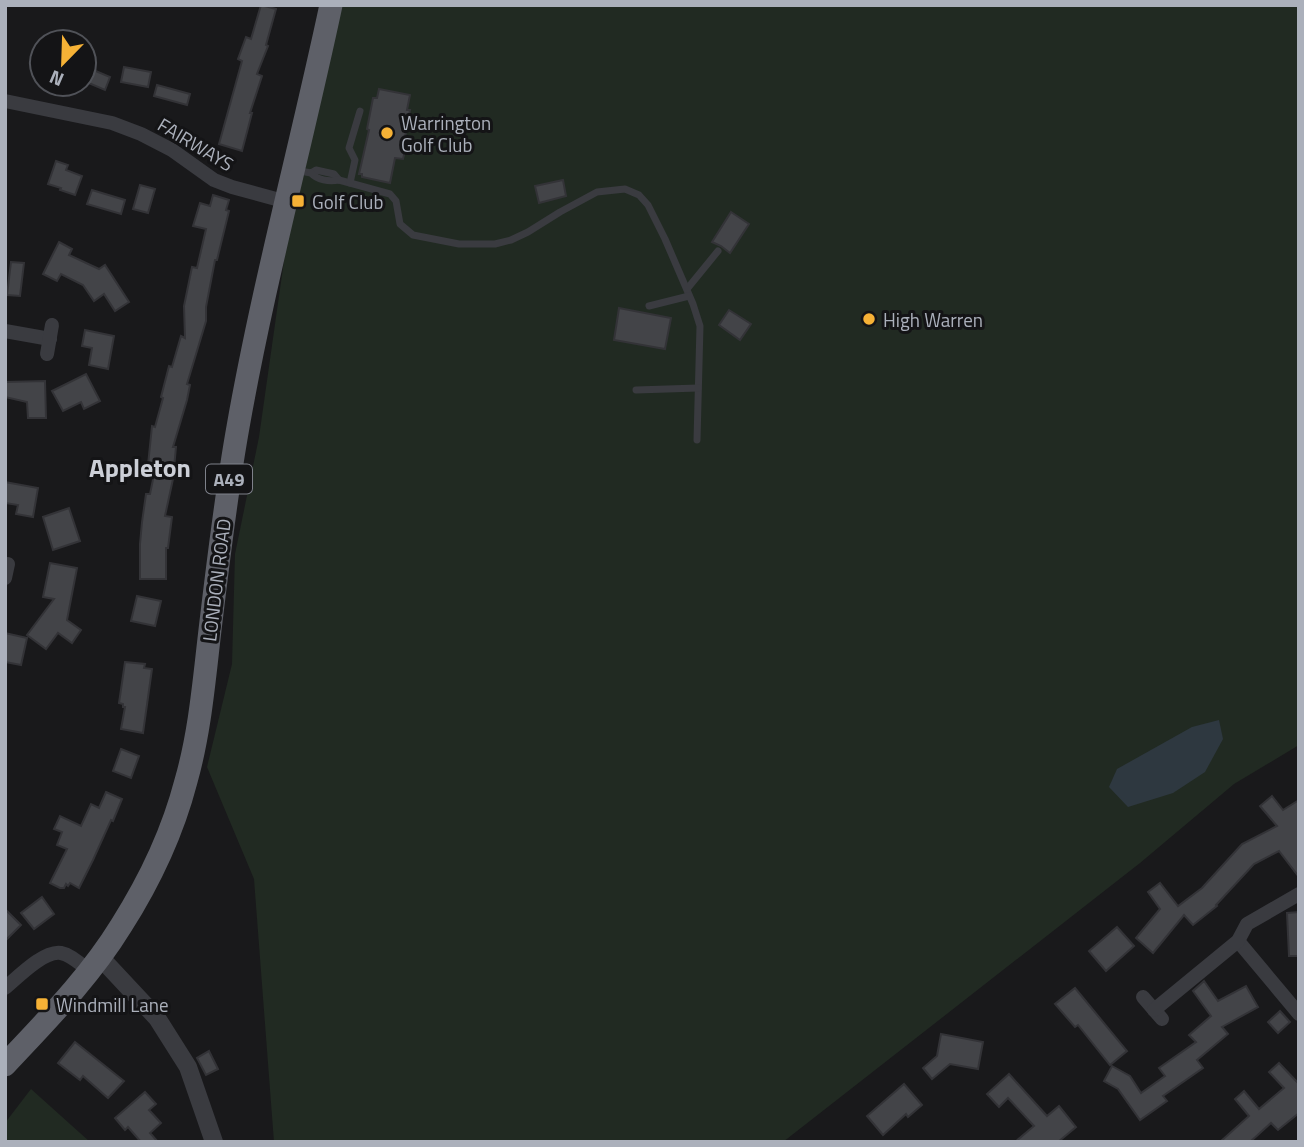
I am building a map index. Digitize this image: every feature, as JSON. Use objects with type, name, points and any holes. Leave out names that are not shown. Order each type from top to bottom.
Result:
[{"type":"highway","name":"LONDON ROAD","points":[[5,1065],[69,997],[126,919],[155,863],[177,811],[192,759],[200,713],[238,426],[287,202],[302,171],[313,89],[331,5]]},
{"type":"street","name":"FAIRWAYS","points":[[5,101],[112,123],[172,150],[214,180],[287,202]]},
{"type":"street","points":[[5,331],[50,339]]},
{"type":"street","points":[[1143,997],[1158,1015],[1238,941],[1248,924],[1299,894]]},
{"type":"street","points":[[1238,941],[1299,1014]]},
{"type":"street","points":[[5,988],[30,966],[53,953],[95,964],[157,1018],[188,1067],[214,1142]]},
{"type":"lane","points":[[349,183],[355,160],[349,148],[360,111]]},
{"type":"lane","points":[[302,171],[331,182],[338,180],[390,194],[396,201],[400,224],[406,230],[413,235],[459,244],[495,244],[511,240],[597,192],[625,189],[639,195],[648,205],[665,239],[700,326],[697,440]]},
{"type":"lane","points":[[649,306],[688,292],[718,251]]},
{"type":"lane","points":[[636,390],[698,388]]},
{"type":"shaded area","name":"Warrington Golf Club","points":[[326,5],[1299,5],[1299,745],[1234,784],[1140,863],[783,1142],[274,1142],[254,879],[207,767],[232,664],[235,554],[259,437],[300,148]]},
{"type":"shaded area","points":[[1219,720],[1223,739],[1205,772],[1173,793],[1128,807],[1109,787],[1117,769],[1192,727]]},
{"type":"shaded area","points":[[31,1089],[90,1142],[5,1142],[5,1123]]},
{"type":"building","points":[[261,5],[276,9],[266,45],[268,46],[257,74],[262,76],[242,151],[219,144],[242,61],[238,59],[246,37],[251,39]]},
{"type":"building","points":[[124,67],[151,72],[148,87],[121,82]]},
{"type":"building","points":[[98,72],[110,77],[105,90],[98,87]]},
{"type":"building","points":[[157,85],[190,94],[187,105],[154,96]]},
{"type":"building","name":"Warrington Golf Club","points":[[379,89],[410,95],[405,137],[408,138],[403,159],[395,158],[390,183],[359,174],[373,98],[377,98]]},
{"type":"building","points":[[56,161],[68,165],[66,170],[82,176],[75,195],[48,184]]},
{"type":"building","points":[[563,180],[566,196],[539,203],[535,186]]},
{"type":"building","points":[[140,185],[155,189],[148,213],[133,209]]},
{"type":"building","points":[[92,190],[125,200],[121,214],[87,204]]},
{"type":"building","points":[[213,195],[229,200],[226,210],[229,211],[215,260],[206,321],[187,384],[190,385],[187,400],[173,447],[176,447],[173,479],[165,516],[172,517],[166,548],[166,579],[140,579],[142,522],[146,494],[150,494],[156,465],[148,465],[152,426],[155,427],[169,366],[172,367],[181,336],[185,338],[184,306],[192,267],[197,268],[206,229],[193,226],[200,203],[210,206]]},
{"type":"building","points":[[731,212],[749,224],[730,253],[712,242]]},
{"type":"building","points":[[59,242],[72,249],[69,255],[99,269],[105,265],[129,302],[115,311],[104,294],[94,301],[83,285],[61,274],[57,281],[43,274]]},
{"type":"building","points":[[11,262],[24,263],[20,296],[7,295]]},
{"type":"building","points":[[619,308],[671,318],[665,349],[614,340]]},
{"type":"building","points":[[729,310],[751,324],[740,340],[719,325]]},
{"type":"building","points":[[85,330],[114,336],[108,369],[89,365],[92,348],[82,346]]},
{"type":"building","points":[[86,374],[100,401],[84,409],[81,402],[63,411],[52,391]]},
{"type":"building","points":[[45,381],[46,418],[28,418],[27,402],[5,397],[5,382]]},
{"type":"building","points":[[5,482],[38,488],[33,517],[16,514],[18,505],[5,503]]},
{"type":"building","points":[[69,508],[80,541],[53,550],[43,517]]},
{"type":"building","points":[[50,563],[77,568],[67,620],[81,630],[72,643],[58,633],[46,649],[27,635],[54,599],[43,597]]},
{"type":"building","points":[[137,596],[161,601],[155,626],[131,621]]},
{"type":"building","points":[[5,633],[27,638],[21,665],[5,662]]},
{"type":"building","points":[[125,662],[145,664],[144,668],[152,669],[143,733],[121,729],[125,707],[119,703]]},
{"type":"building","points":[[121,749],[139,756],[131,778],[113,771]]},
{"type":"building","points":[[106,792],[122,799],[79,888],[70,883],[60,888],[50,883],[67,849],[57,845],[62,832],[54,829],[60,816],[81,826],[91,804],[99,808]]},
{"type":"building","points":[[1272,796],[1283,810],[1299,800],[1299,877],[1279,851],[1254,864],[1217,906],[1193,925],[1184,915],[1153,953],[1136,938],[1160,909],[1148,892],[1160,883],[1178,906],[1202,888],[1242,844],[1277,826],[1260,806]]},
{"type":"building","points":[[42,897],[54,914],[34,929],[21,913]]},
{"type":"building","points":[[5,909],[21,925],[5,941]]},
{"type":"building","points":[[1299,912],[1299,956],[1289,956],[1287,913]]},
{"type":"building","points":[[1117,927],[1134,946],[1106,971],[1089,951]]},
{"type":"building","points":[[1204,981],[1218,1001],[1246,986],[1258,1007],[1222,1027],[1228,1034],[1197,1060],[1203,1068],[1163,1096],[1167,1101],[1140,1120],[1118,1089],[1104,1081],[1112,1066],[1130,1076],[1141,1093],[1165,1076],[1159,1068],[1196,1042],[1189,1035],[1211,1016],[1193,991]]},
{"type":"building","points":[[1075,988],[1127,1051],[1110,1065],[1078,1025],[1075,1027],[1055,1004]]},
{"type":"building","points":[[1280,1011],[1290,1022],[1278,1033],[1268,1022]]},
{"type":"building","points":[[941,1034],[983,1042],[978,1069],[950,1064],[932,1079],[923,1068],[937,1056]]},
{"type":"building","points":[[75,1042],[124,1081],[108,1098],[83,1076],[80,1080],[58,1063]]},
{"type":"building","points":[[209,1051],[218,1069],[206,1075],[197,1058]]},
{"type":"building","points":[[1279,1063],[1299,1084],[1299,1113],[1278,1130],[1271,1123],[1250,1142],[1220,1142],[1249,1116],[1235,1099],[1244,1091],[1259,1109],[1284,1088],[1269,1072]]},
{"type":"building","points":[[1009,1074],[1047,1116],[1059,1106],[1076,1127],[1058,1142],[1015,1142],[1034,1126],[1008,1098],[999,1107],[987,1094]]},
{"type":"building","points":[[904,1084],[922,1105],[908,1117],[906,1114],[883,1135],[867,1116]]},
{"type":"building","points":[[145,1092],[156,1104],[149,1110],[161,1123],[150,1133],[158,1142],[141,1142],[128,1127],[125,1130],[115,1118]]},
{"type":"place","name":"Warrington Golf Club","points":[[387,133]]},
{"type":"place","name":"Golf Club","points":[[298,201]]},
{"type":"place","name":"High Warren","points":[[869,319]]},
{"type":"place","name":"Windmill Lane","points":[[42,1004]]},
{"type":"district","name":"Appleton","points":[[140,467]]}]
